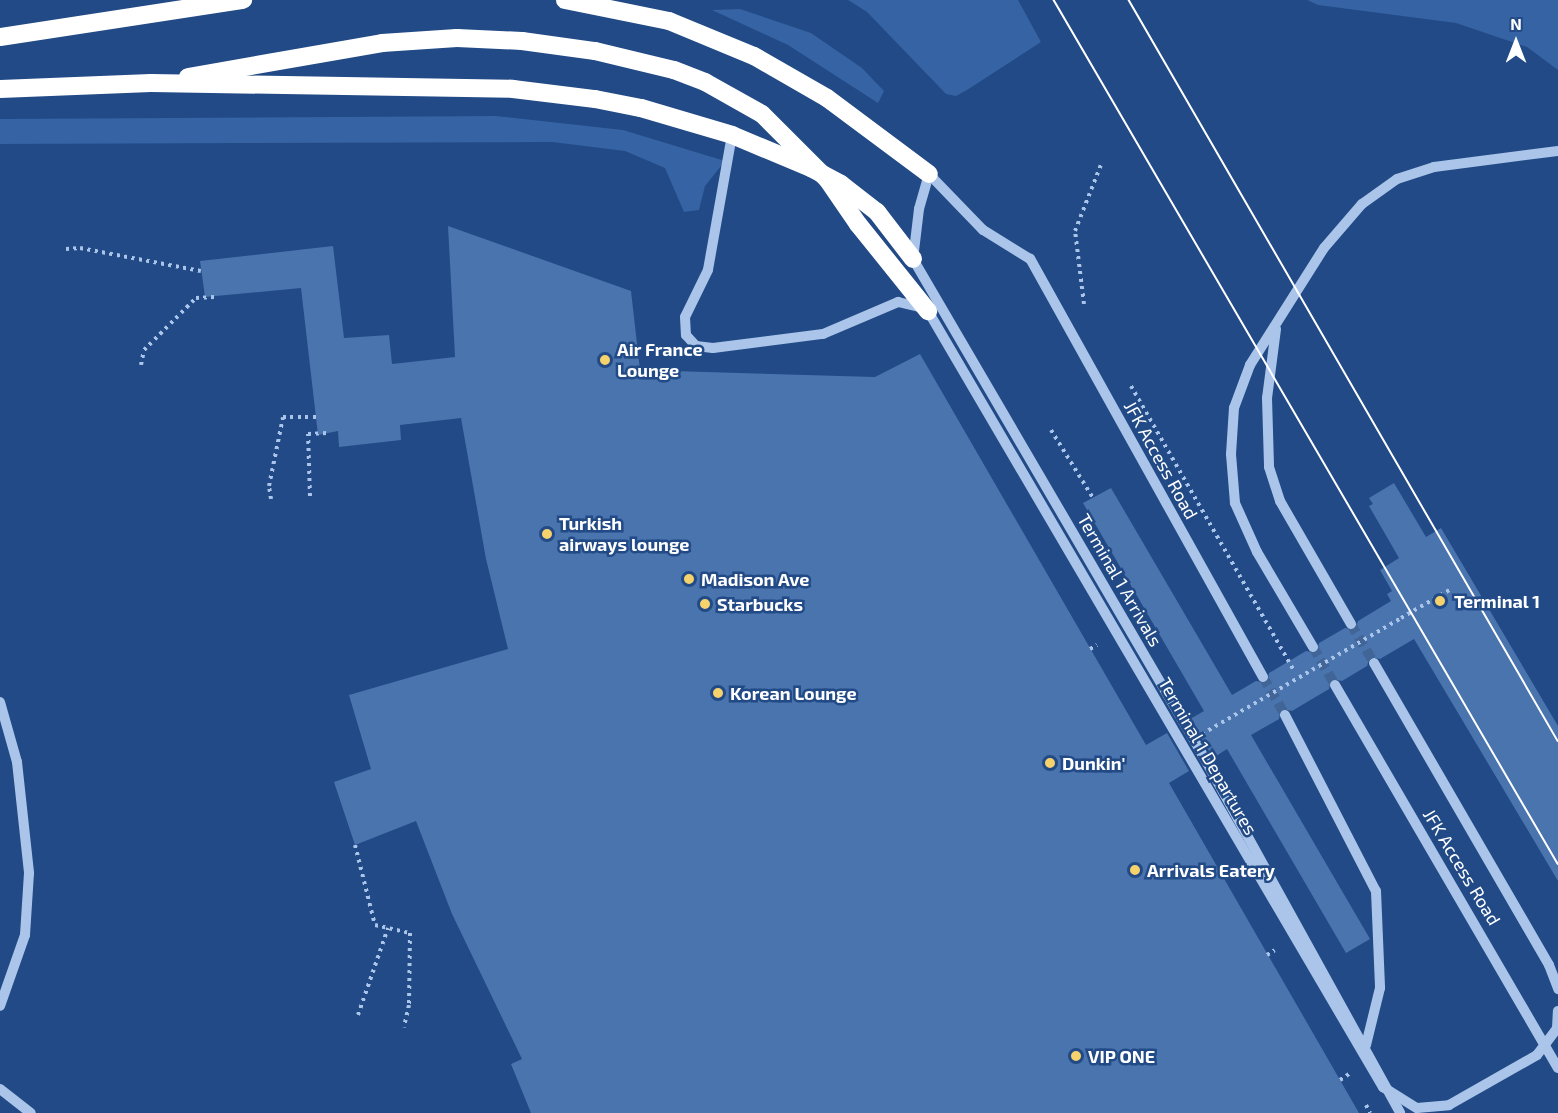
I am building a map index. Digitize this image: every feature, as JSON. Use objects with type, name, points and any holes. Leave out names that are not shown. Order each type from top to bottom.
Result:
[{"type":"highway","points":[[0,37],[243,0]]},
{"type":"highway","points":[[565,0],[669,21],[754,56],[827,98],[929,174]]},
{"type":"highway","points":[[151,83],[382,43],[457,38],[522,41],[595,51],[674,70],[705,82],[762,114],[820,171],[936,312]]},
{"type":"highway","points":[[0,89],[151,83],[513,89],[641,108],[732,135],[811,168],[861,198],[892,228],[913,260]]},
{"type":"street","points":[[732,135],[708,270],[685,317],[686,335],[696,346],[713,348],[823,334],[898,302],[936,312]]},
{"type":"street","points":[[1313,647],[1257,552],[1235,503],[1231,454],[1234,408],[1250,365],[1277,326],[1288,302],[1324,248],[1362,204],[1397,179],[1434,167],[1558,151]]},
{"type":"street","points":[[913,260],[918,209],[929,174]]},
{"type":"street","name":"JFK Access Road","points":[[929,174],[983,230],[1030,260],[1263,677]]},
{"type":"street","name":"Terminal 1 Arrivals","points":[[913,260],[936,312],[1128,624],[1366,1045]]},
{"type":"street","name":"Terminal 1 Departures","points":[[936,312],[1383,1087],[1417,1108],[1449,1105],[1537,1055],[1557,1028],[1558,1011]]},
{"type":"street","points":[[1277,326],[1267,398],[1269,467],[1280,501],[1351,624]]},
{"type":"street","points":[[1374,663],[1550,965],[1558,989]]},
{"type":"street","name":"JFK Access Road","points":[[1335,685],[1558,1068]]},
{"type":"street","points":[[0,702],[17,762],[29,873],[25,935],[0,1006]]},
{"type":"street","points":[[1285,715],[1376,891],[1380,988],[1366,1045],[1400,1113]]},
{"type":"street","points":[[0,1089],[32,1113]]},
{"type":"path","points":[[1090,315],[1084,305],[1075,231],[1102,162]]},
{"type":"path","points":[[66,249],[80,248],[201,271]]},
{"type":"path","points":[[141,365],[144,350],[196,298],[214,297]]},
{"type":"path","points":[[1125,376],[1293,669]]},
{"type":"path","points":[[271,499],[269,486],[283,417],[316,417]]},
{"type":"path","points":[[1051,430],[1093,498]]},
{"type":"path","points":[[309,496],[308,434],[327,433]]},
{"type":"path","points":[[1197,738],[1451,589]]},
{"type":"path","points":[[355,845],[375,925],[410,933],[409,1005],[404,1027]]},
{"type":"path","points":[[358,1015],[388,928]]},
{"type":"shaded area","points":[[848,0],[1018,0],[1041,42],[967,90],[956,96],[946,94],[867,12]]},
{"type":"shaded area","points":[[1307,0],[1558,0],[1558,70],[1527,47],[1456,23],[1318,5]]},
{"type":"shaded area","points":[[740,9],[811,33],[862,68],[884,91],[878,103],[788,45],[712,10]]},
{"type":"shaded area","points":[[496,116],[623,130],[725,161],[705,186],[699,210],[684,212],[665,168],[625,151],[552,142],[0,144],[0,119]]},
{"type":"building","points":[[448,226],[631,291],[640,370],[875,377],[920,354],[1146,745],[1167,733],[1189,771],[1169,783],[1359,1113],[531,1113],[511,1064],[522,1059],[452,914],[416,821],[355,845],[334,782],[371,769],[349,695],[508,649],[486,559],[461,418],[400,425],[401,440],[339,447],[338,431],[318,435],[301,288],[205,297],[200,261],[333,246],[344,338],[389,335],[392,364],[455,357]]},
{"type":"building","points":[[1394,483],[1426,537],[1441,528],[1558,726],[1558,881],[1414,639],[1380,659],[1370,657],[1367,666],[1342,681],[1331,679],[1329,689],[1292,711],[1281,709],[1279,719],[1251,735],[1370,939],[1346,953],[1227,749],[1213,758],[1190,719],[1204,711],[1083,503],[1111,488],[1232,695],[1256,681],[1267,683],[1269,673],[1306,651],[1317,653],[1319,643],[1345,628],[1355,630],[1358,621],[1391,601],[1387,594],[1392,591],[1380,570],[1399,558],[1369,506],[1373,504],[1369,498]]},
{"type":"tunnel","points":[[1351,624],[1374,663]]},
{"type":"tunnel","points":[[1313,647],[1335,685]]},
{"type":"tunnel","points":[[1263,677],[1285,715]]},
{"type":"tram line","points":[[1054,0],[1558,864]]},
{"type":"tram line","points":[[1129,0],[1558,741]]},
{"type":"place","name":"Air France Lounge","points":[[605,360]]},
{"type":"place","name":"Turkish airways lounge","points":[[547,534]]},
{"type":"place","name":"Madison Ave","points":[[689,579]]},
{"type":"place","name":"Terminal 1","points":[[1440,601]]},
{"type":"place","name":"Starbucks","points":[[705,604]]},
{"type":"place","name":"Korean Lounge","points":[[718,693]]},
{"type":"place","name":"Dunkin'","points":[[1050,763]]},
{"type":"place","name":"Arrivals Eatery","points":[[1135,870]]},
{"type":"place","name":"VIP ONE","points":[[1076,1056]]}]
